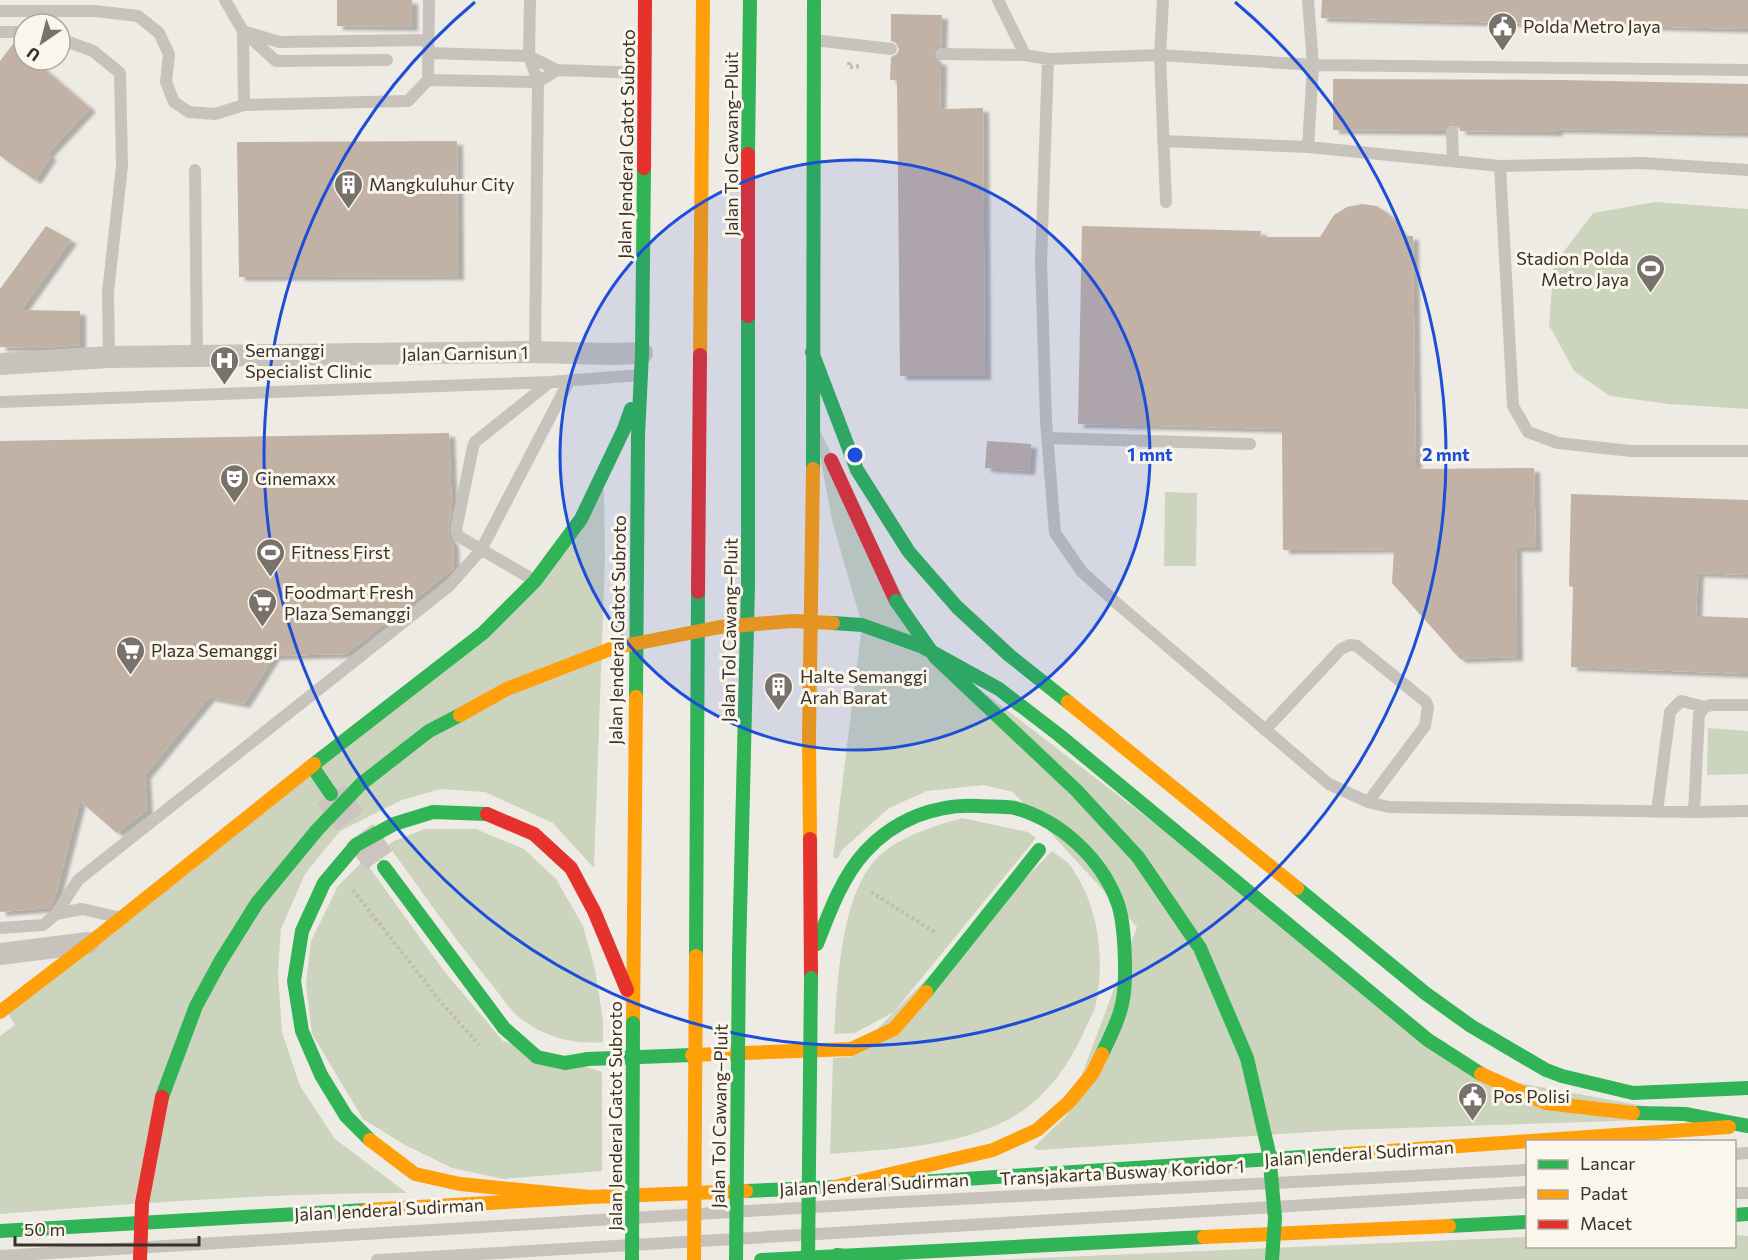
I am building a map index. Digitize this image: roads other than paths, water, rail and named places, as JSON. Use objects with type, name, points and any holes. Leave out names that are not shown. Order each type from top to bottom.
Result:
[{"type":"main road","name":"Jalan Jenderal Gatot Subroto","points":[[632,1260],[637,459],[642,344],[645,0]]},
{"type":"main road","name":"Jalan Tol Cawang–Pluit","points":[[694,1260],[703,0]]},
{"type":"main road","name":"Jalan Tol Cawang–Pluit","points":[[736,1260],[739,956],[748,586],[750,0]]},
{"type":"main road","points":[[808,1260],[814,0]]},
{"type":"main road","points":[[642,344],[657,203]]},
{"type":"main road","points":[[812,352],[857,470],[909,552],[957,607],[1009,655],[1144,762],[1425,993],[1471,1026],[1546,1070],[1562,1076],[1633,1093],[1748,1090]]},
{"type":"main road","points":[[0,1012],[483,633],[535,581],[581,519],[624,429],[641,375]]},
{"type":"main road","points":[[812,415],[896,601],[936,658],[1077,790],[1138,857],[1200,948],[1247,1058],[1269,1153],[1275,1218],[1272,1260]]},
{"type":"main road","points":[[140,1260],[142,1203],[163,1092],[196,1006],[257,903],[317,830],[361,784],[429,731],[507,689],[613,648],[720,627],[794,621],[862,626],[923,647],[999,689],[1059,735],[1428,1040],[1486,1077],[1546,1103],[1633,1113],[1685,1114],[1748,1126]]},
{"type":"main road","points":[[1118,761],[1127,757],[1144,762]]},
{"type":"main road","points":[[312,766],[331,794]]},
{"type":"main road","points":[[811,963],[827,918],[848,876],[865,852],[888,831],[923,812],[965,805],[1014,808],[1050,822],[1077,843],[1101,871],[1118,905],[1125,951],[1123,999],[1111,1036],[1092,1074],[1069,1102],[1037,1130],[993,1150],[835,1187]]},
{"type":"main road","points":[[590,1197],[460,1184],[416,1174],[373,1143],[346,1116],[321,1075],[302,1031],[294,981],[302,931],[324,883],[356,845],[394,824],[433,812],[485,813],[534,834],[571,868],[594,911],[633,1005]]},
{"type":"main road","points":[[384,867],[504,1028],[537,1057],[565,1063],[588,1059],[851,1049],[871,1041],[894,1029],[915,1006],[1039,850]]},
{"type":"main road","points":[[1685,1114],[1748,1090]]},
{"type":"main road","name":"Jalan Jenderal Sudirman","points":[[1551,1140],[1748,1126]]},
{"type":"main road","name":"Jalan Jenderal Sudirman","points":[[0,1231],[590,1197],[835,1187],[1526,1142]]},
{"type":"main road","points":[[760,1260],[1526,1222]]},
{"type":"main road","points":[[837,1255],[873,1260]]},
{"type":"street","name":"Jalan Garnisun 1","points":[[0,364],[109,357],[535,352],[610,354],[642,344]]},
{"type":"street","points":[[0,954],[90,943]]},
{"type":"lane","points":[[225,0],[243,31],[276,61],[387,60]]},
{"type":"lane","points":[[0,11],[95,6],[138,16],[159,33],[169,54],[166,82],[174,102],[189,112],[215,114],[244,105],[408,101],[428,80],[429,0]]},
{"type":"lane","points":[[530,0],[529,56],[538,82],[535,352]]},
{"type":"lane","points":[[998,0],[1025,55]]},
{"type":"lane","points":[[1163,0],[1160,55],[1166,202]]},
{"type":"lane","points":[[1308,0],[1313,65],[1308,147]]},
{"type":"lane","points":[[243,31],[279,42],[428,40]]},
{"type":"lane","points":[[243,31],[244,105]]},
{"type":"lane","points":[[813,40],[891,49]]},
{"type":"lane","points":[[72,43],[93,51],[120,72],[122,166],[108,292],[109,357]]},
{"type":"lane","points":[[428,53],[529,56],[557,70],[645,73]]},
{"type":"lane","points":[[941,54],[1025,55],[1048,59],[1160,55],[1313,65],[1748,70]]},
{"type":"lane","points":[[1048,59],[1041,262],[1048,438],[1055,533],[1082,572],[1329,784],[1368,802],[1389,807],[1657,812],[1748,811]]},
{"type":"lane","points":[[1454,80],[1455,66]]},
{"type":"lane","points":[[428,80],[538,82],[557,70]]},
{"type":"lane","points":[[1452,131],[1453,162]]},
{"type":"lane","points":[[1163,141],[1308,147],[1500,166],[1642,164],[1748,170]]},
{"type":"lane","points":[[1500,166],[1513,406],[1528,432],[1558,443],[1631,451],[1748,451]]},
{"type":"lane","points":[[195,170],[197,356]]},
{"type":"lane","points":[[0,402],[550,382],[641,375]]},
{"type":"lane","points":[[0,928],[44,925],[56,914],[78,880],[449,586],[481,550],[569,381]]},
{"type":"lane","points":[[535,581],[456,533],[475,441],[550,382]]},
{"type":"lane","points":[[1048,438],[1250,444]]},
{"type":"lane","points":[[1265,730],[1341,649],[1350,645],[1357,646],[1426,702],[1428,707],[1425,726],[1368,802]]},
{"type":"lane","points":[[1657,812],[1670,712],[1681,701],[1705,707]]},
{"type":"lane","points":[[1694,812],[1699,714],[1705,707],[1711,705],[1748,705]]},
{"type":"lane","points":[[56,914],[82,909],[121,918]]},
{"type":"lane","name":"Transjakarta Busway Koridor 1","points":[[0,1257],[882,1203],[1526,1170]]},
{"type":"lane","points":[[377,1260],[1526,1192]]},
{"type":"tunnel","points":[[331,794],[381,863]]},
{"type":"place","name":"Polda Metro Jaya","points":[[1502,52]]},
{"type":"place","name":"Mangkuluhur City","points":[[348,210]]},
{"type":"place","name":"Stadion Polda Metro Jaya","points":[[1650,294]]},
{"type":"place","name":"Semanggi Specialist Clinic","points":[[224,386]]},
{"type":"place","name":"Cinemaxx","points":[[234,504]]},
{"type":"place","name":"Fitness First","points":[[270,578]]},
{"type":"place","name":"Foodmart Fresh Plaza Semanggi","points":[[263,628]]},
{"type":"place","name":"Plaza Semanggi","points":[[130,676]]},
{"type":"place","name":"Halte Semanggi Arah Barat","points":[[779,712]]},
{"type":"place","name":"Pos Polisi","points":[[1472,1122]]}]
